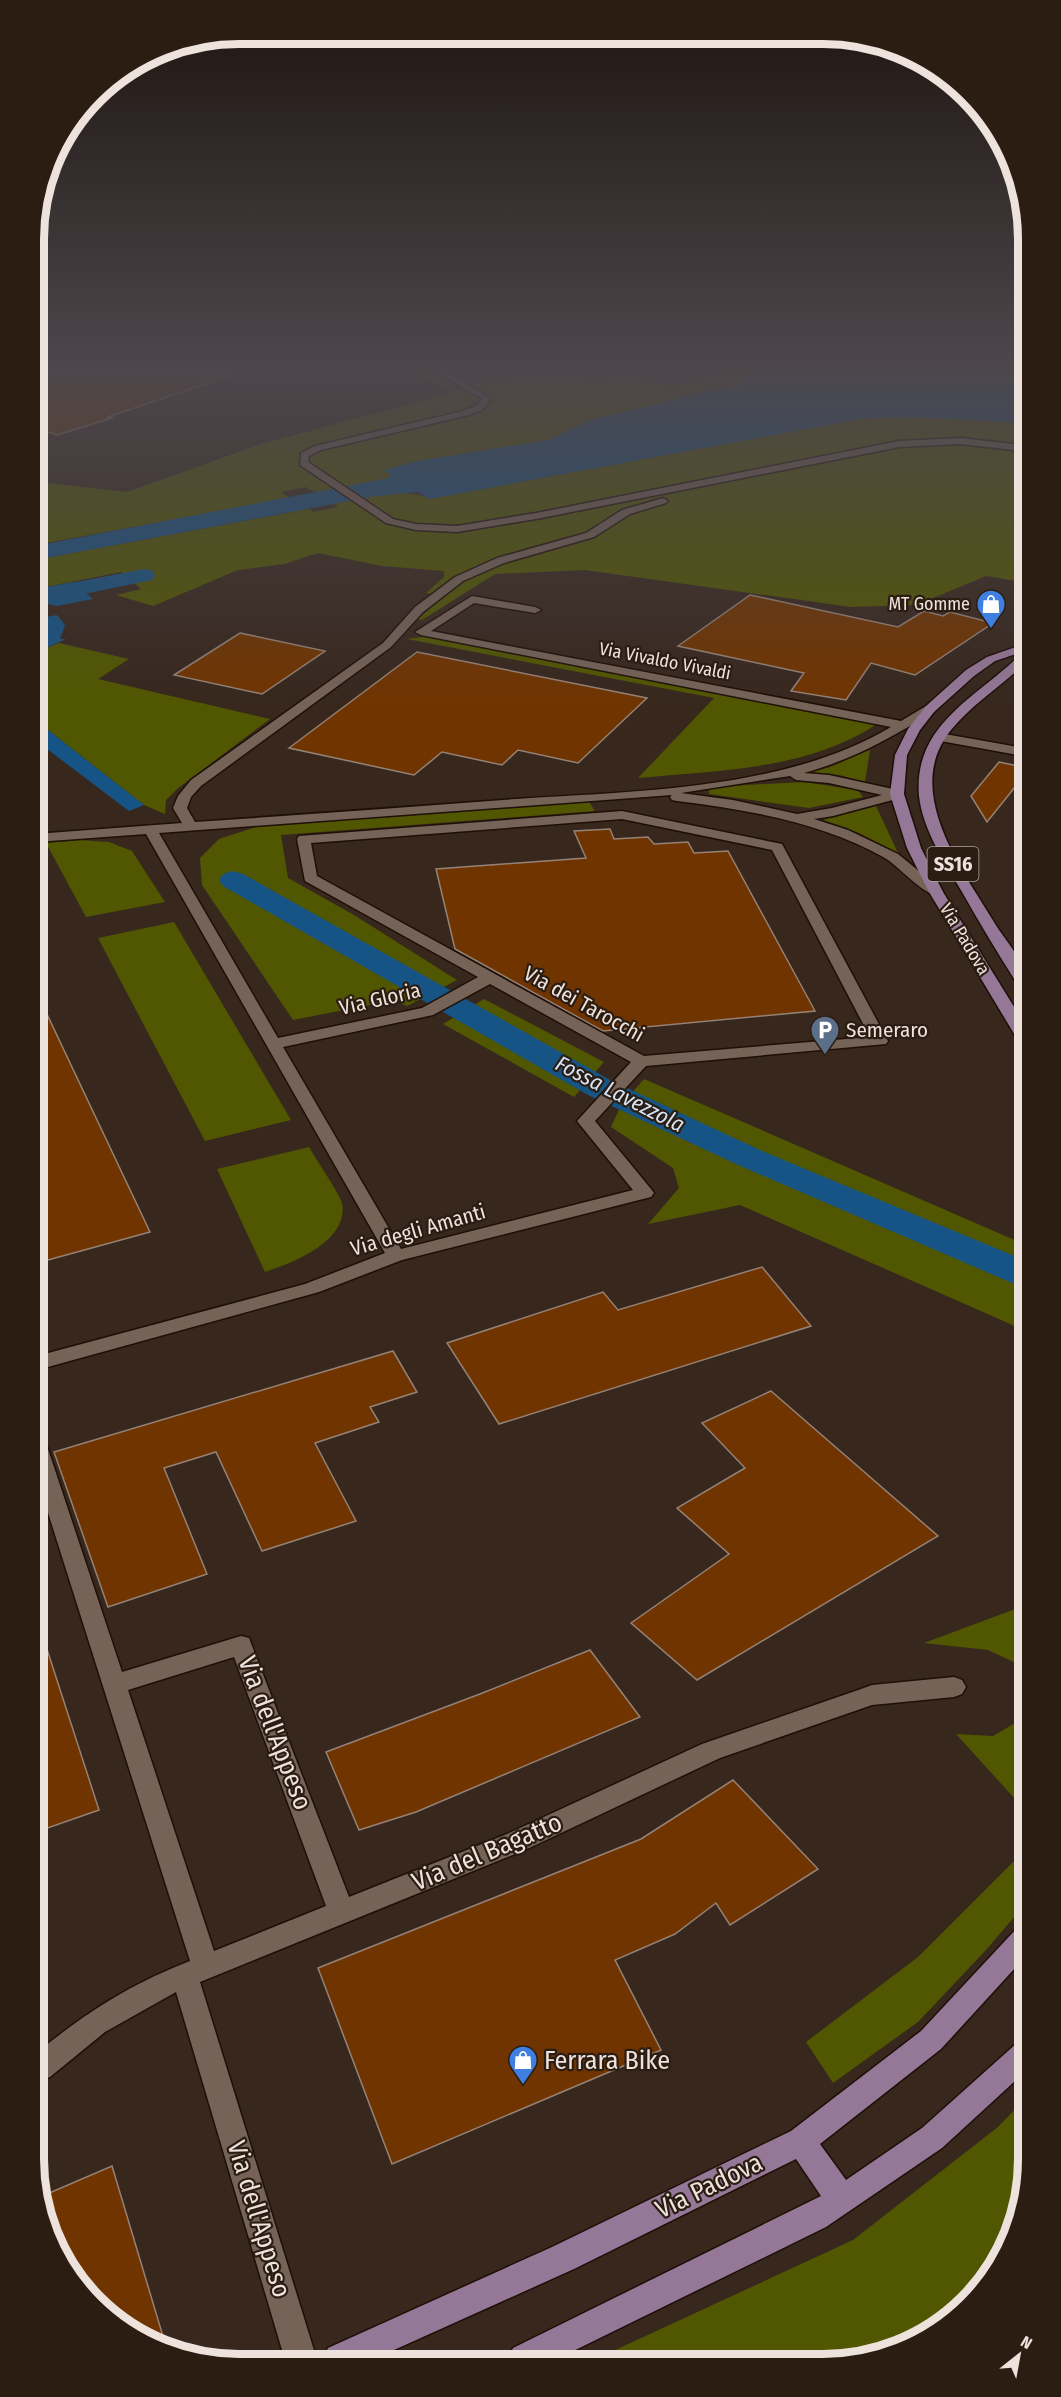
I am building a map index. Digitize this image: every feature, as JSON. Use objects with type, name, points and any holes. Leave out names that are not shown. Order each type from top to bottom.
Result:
[{"type":"main road","points":[[930,710],[970,673],[991,659],[1018,649]]},
{"type":"main road","name":"Via Padova","points":[[1018,664],[964,708],[939,737],[926,765],[925,795],[936,835],[1018,971]]},
{"type":"main road","points":[[908,727],[939,737]]},
{"type":"main road","name":"Via Padova","points":[[908,727],[901,755],[897,794],[914,848],[936,892],[1018,1026]]},
{"type":"main road","points":[[897,794],[925,795]]},
{"type":"main road","name":"Via Padova","points":[[352,2354],[563,2258],[801,2141],[931,2040],[1017,1947]]},
{"type":"main road","points":[[534,2354],[815,2216],[842,2200],[932,2138],[1017,2061]]},
{"type":"main road","points":[[801,2141],[842,2200]]},
{"type":"street","points":[[328,481],[390,521],[403,525],[457,529],[516,520],[708,481]]},
{"type":"street","points":[[191,827],[180,808],[185,796],[196,783],[387,645],[400,628],[446,588],[486,566],[590,535],[606,527],[626,512],[692,492],[697,483]]},
{"type":"street","points":[[421,632],[472,599],[535,610]]},
{"type":"street","name":"Via Vivaldo Vivaldi","points":[[400,628],[908,727]]},
{"type":"street","points":[[44,837],[645,794],[780,775],[845,756],[908,727],[930,710]]},
{"type":"street","points":[[939,737],[1018,751]]},
{"type":"street","points":[[780,775],[829,778],[897,794]]},
{"type":"street","points":[[645,794],[705,800],[791,817],[854,838],[894,858],[936,892]]},
{"type":"street","points":[[791,817],[833,812],[897,794]]},
{"type":"street","points":[[613,796],[622,815]]},
{"type":"street","name":"Via dei Tarocchi","points":[[622,815],[777,847],[880,1041],[640,1061],[310,878],[304,839],[622,815]]},
{"type":"street","points":[[150,830],[396,1256]]},
{"type":"street","name":"Via Gloria","points":[[273,1044],[427,1012],[490,977]]},
{"type":"street","name":"Via degli Amanti","points":[[44,1361],[312,1288],[396,1256],[645,1193],[586,1121],[640,1061]]},
{"type":"street","name":"Via dell'Appeso","points":[[44,1467],[115,1684],[299,2354]]},
{"type":"street","name":"Via dell'Appeso","points":[[115,1684],[241,1645],[342,1913]]},
{"type":"street","name":"Via del Bagatto","points":[[44,2064],[121,2006],[159,1986],[516,1842],[711,1751],[872,1695],[954,1687]]},
{"type":"shaded area","points":[[158,481],[374,481],[316,493],[305,487],[281,492],[290,498],[44,543],[44,485],[48,483],[127,492]]},
{"type":"shaded area","points":[[527,481],[1018,481],[1018,581],[986,576],[916,605],[851,607],[585,570],[495,574],[422,620],[417,619],[444,597],[426,593],[444,577],[444,571],[382,566],[318,553],[284,564],[238,570],[153,606],[116,595],[141,589],[121,572],[44,587],[44,558],[309,509],[314,512],[338,507],[334,503],[369,497],[396,493],[419,495],[429,499]]},
{"type":"shaded area","points":[[429,636],[877,724],[822,751],[792,759],[731,770],[638,778],[714,698],[407,639]]},
{"type":"shaded area","points":[[59,643],[129,659],[98,679],[270,719],[177,789],[166,800],[165,814],[144,805],[44,727],[44,649]]},
{"type":"shaded area","points":[[870,750],[865,782],[839,775],[809,773],[830,767]]},
{"type":"shaded area","points":[[804,782],[858,790],[863,797],[809,808],[709,794],[709,787]]},
{"type":"shaded area","points":[[589,802],[595,811],[281,835],[288,878],[354,915],[457,980],[407,1006],[395,1000],[293,1020],[202,885],[200,858],[219,839],[259,826]]},
{"type":"shaded area","points":[[876,806],[898,853],[859,833],[823,820]]},
{"type":"shaded area","points":[[79,840],[109,842],[132,851],[165,902],[86,917],[46,843]]},
{"type":"shaded area","points":[[174,922],[291,1120],[205,1141],[98,938]]},
{"type":"shaded area","points":[[484,999],[604,1062],[574,1097],[443,1024]]},
{"type":"shaded area","points":[[644,1079],[1017,1241],[1017,1328],[740,1205],[648,1224],[679,1188],[673,1168],[611,1127],[621,1105]]},
{"type":"shaded area","points":[[309,1147],[340,1198],[342,1217],[337,1229],[317,1248],[290,1263],[265,1272],[217,1169]]},
{"type":"shaded area","points":[[1017,1608],[1017,1664],[988,1650],[924,1643]]},
{"type":"shaded area","points":[[1017,1722],[1017,1801],[956,1734],[993,1736]]},
{"type":"shaded area","points":[[1017,1858],[1017,1914],[918,2022],[833,2083],[806,2042],[918,1957]]},
{"type":"shaded area","points":[[1017,2107],[1017,2171],[1014,2197],[1003,2233],[985,2267],[969,2287],[931,2321],[897,2339],[848,2352],[607,2354],[853,2240],[998,2127]]},
{"type":"water","points":[[373,481],[527,481],[429,499],[418,492],[376,496],[44,558],[44,544]]},
{"type":"water","points":[[73,582],[93,599],[57,606],[44,603],[44,587]]},
{"type":"water","points":[[57,615],[65,625],[60,639],[66,639],[44,649],[44,617]]},
{"type":"water","points":[[44,727],[144,805],[129,811],[44,747]]},
{"type":"building","points":[[750,595],[898,627],[924,611],[943,616],[950,612],[993,623],[915,675],[871,663],[846,700],[791,691],[804,673],[678,646]]},
{"type":"building","points":[[240,633],[325,651],[262,694],[174,675]]},
{"type":"building","points":[[417,652],[647,698],[578,763],[518,750],[502,765],[442,752],[414,775],[289,748]]},
{"type":"building","points":[[999,762],[1018,766],[1018,784],[987,822],[971,796]]},
{"type":"building","points":[[610,829],[614,839],[648,837],[654,844],[688,842],[694,853],[728,851],[815,1011],[603,1031],[455,949],[436,869],[586,858],[574,831]]},
{"type":"building","points":[[44,1008],[150,1232],[44,1261]]},
{"type":"building","points":[[762,1267],[811,1326],[499,1424],[447,1343],[603,1292],[618,1310]]},
{"type":"building","points":[[393,1351],[417,1392],[370,1407],[379,1422],[315,1443],[356,1521],[262,1551],[216,1452],[164,1468],[207,1574],[108,1607],[54,1452]]},
{"type":"building","points":[[771,1391],[938,1536],[697,1680],[631,1623],[729,1554],[677,1508],[745,1468],[702,1423]]},
{"type":"building","points":[[44,1640],[99,1810],[44,1829]]},
{"type":"building","points":[[590,1650],[640,1717],[416,1812],[359,1830],[326,1752]]},
{"type":"building","points":[[733,1780],[818,1869],[730,1925],[716,1903],[675,1934],[615,1960],[661,2050],[392,2164],[318,1968],[641,1839]]},
{"type":"building","points":[[112,2166],[163,2338],[130,2321],[92,2287],[70,2256],[58,2233],[47,2194]]},
{"type":"waterway","points":[[44,595],[144,575]]},
{"type":"waterway","name":"Fossa Lavezzola","points":[[233,880],[600,1088],[750,1158],[1017,1271]]},
{"type":"place","name":"MT Gomme","points":[[991,630]]},
{"type":"place","name":"Semeraro","points":[[825,1056]]},
{"type":"place","name":"Ferrara Bike","points":[[523,2086]]}]
